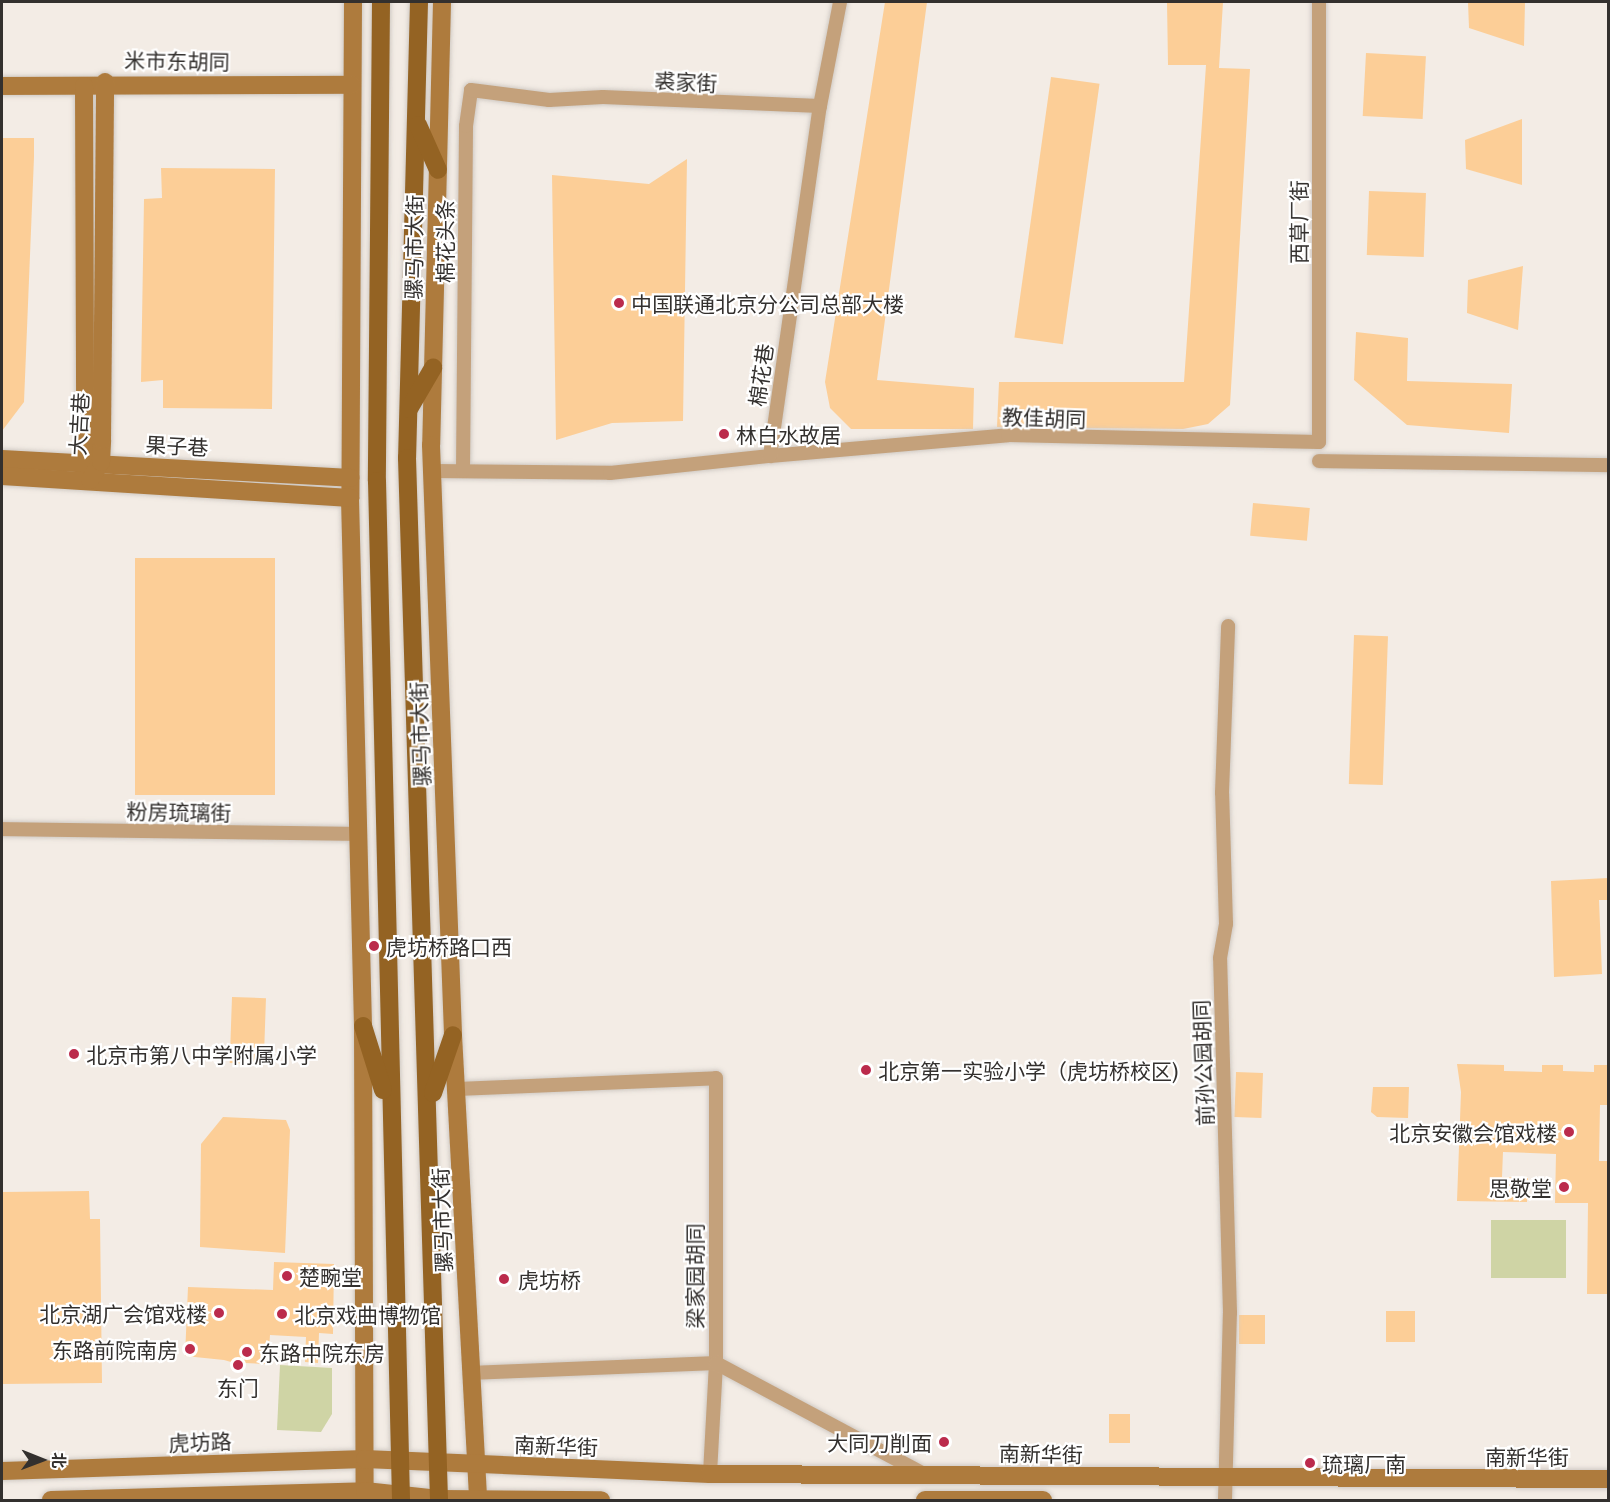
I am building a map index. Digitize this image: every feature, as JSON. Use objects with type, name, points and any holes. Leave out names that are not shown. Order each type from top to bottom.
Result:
[{"type":"main road","name":"骡马市大街","points":[[381,2],[377,481],[389,1111],[401,1497]]},
{"type":"main road","name":"骡马市大街","points":[[419,2],[408,411],[439,1500]]},
{"type":"main road","points":[[416,120],[438,170]]},
{"type":"main road","points":[[408,411],[433,368]]},
{"type":"main road","points":[[363,1026],[389,1111]]},
{"type":"main road","points":[[429,1103],[453,1035]]},
{"type":"street","points":[[353,2],[350,498],[363,1026],[365,1496]]},
{"type":"street","name":"骡马市大街","points":[[442,2],[432,471],[453,1035],[458,1089],[474,1465],[478,1499]]},
{"type":"street","name":"棉花巷","points":[[770,456],[820,106],[840,2]]},
{"type":"street","name":"西草厂街","points":[[1319,2],[1319,442]]},
{"type":"street","name":"米市东胡同","points":[[2,86],[84,86],[105,82],[352,85]]},
{"type":"street","name":"大吉巷","points":[[90,480],[93,461],[105,82]]},
{"type":"street","name":"大吉巷","points":[[84,86],[93,461]]},
{"type":"street","name":"棉花头条","points":[[463,471],[466,126],[471,90],[549,100]]},
{"type":"street","name":"裘家街","points":[[549,100],[603,97],[820,106]]},
{"type":"street","name":"教佳胡同","points":[[770,456],[1008,435],[1319,442]]},
{"type":"street","points":[[432,471],[610,473],[770,456]]},
{"type":"street","name":"果子巷","points":[[2,459],[93,461],[350,477]]},
{"type":"street","points":[[1318,461],[1608,465]]},
{"type":"street","name":"果子巷","points":[[2,476],[350,498]]},
{"type":"street","name":"前孙公园胡同","points":[[1224,1500],[1230,1313],[1220,958],[1226,924],[1222,793],[1228,626]]},
{"type":"street","name":"粉房琉璃街","points":[[2,829],[357,834]]},
{"type":"street","name":"梁家园胡同","points":[[458,1089],[716,1078],[716,1363],[710,1474]]},
{"type":"street","points":[[470,1373],[716,1363],[924,1474]]},
{"type":"street","name":"虎坊路","points":[[2,1471],[365,1459],[438,1464]]},
{"type":"street","name":"南新华街","points":[[438,1464],[710,1474],[1608,1479]]},
{"type":"street","points":[[51,1500],[134,1497],[365,1496],[439,1500],[602,1500]]},
{"type":"street","points":[[925,1500],[1043,1500]]},
{"type":"green space","points":[[1491,1220],[1566,1220],[1566,1278],[1491,1278]]},
{"type":"green space","points":[[280,1365],[332,1368],[332,1414],[321,1432],[277,1430]]},
{"type":"building","points":[[885,2],[927,2],[877,380],[974,388],[973,429],[851,429],[830,408],[825,382]]},
{"type":"building","points":[[1167,2],[1223,2],[1219,68],[1250,69],[1230,405],[1208,424],[1183,429],[997,427],[999,382],[1184,382],[1206,65],[1168,65]]},
{"type":"building","points":[[1468,2],[1525,2],[1524,46],[1469,28]]},
{"type":"building","points":[[1366,53],[1426,56],[1423,119],[1363,116]]},
{"type":"building","points":[[1051,77],[1100,84],[1063,344],[1014,337]]},
{"type":"building","points":[[1522,119],[1522,185],[1466,169],[1465,140]]},
{"type":"building","points":[[2,138],[34,138],[34,157],[24,402],[2,431]]},
{"type":"building","name":"中国联通北京分公司总部大楼","points":[[687,159],[683,421],[612,423],[556,440],[552,175],[649,184]]},
{"type":"building","points":[[161,168],[275,169],[272,409],[163,408],[163,380],[141,382],[144,199],[162,198]]},
{"type":"building","points":[[1369,191],[1426,193],[1424,257],[1367,255]]},
{"type":"building","points":[[1523,266],[1518,330],[1467,313],[1468,280]]},
{"type":"building","points":[[1356,332],[1408,338],[1407,381],[1512,384],[1509,433],[1407,425],[1354,380]]},
{"type":"building","points":[[1253,503],[1310,508],[1307,541],[1250,536]]},
{"type":"building","points":[[135,558],[275,558],[275,795],[135,795]]},
{"type":"building","points":[[1354,635],[1388,636],[1383,785],[1349,784]]},
{"type":"building","points":[[1608,878],[1608,900],[1599,900],[1602,974],[1554,977],[1551,881]]},
{"type":"building","points":[[232,997],[266,998],[264,1064],[230,1063]]},
{"type":"building","points":[[1457,1064],[1504,1065],[1504,1071],[1542,1072],[1542,1065],[1563,1065],[1563,1071],[1594,1072],[1594,1065],[1608,1065],[1608,1105],[1600,1105],[1599,1161],[1608,1161],[1608,1294],[1587,1294],[1588,1203],[1555,1203],[1556,1154],[1503,1152],[1502,1177],[1528,1178],[1527,1202],[1457,1201],[1461,1092]]},
{"type":"building","points":[[1236,1072],[1263,1073],[1261,1118],[1234,1117]]},
{"type":"building","points":[[1373,1087],[1409,1087],[1408,1118],[1377,1117],[1371,1112]]},
{"type":"building","points":[[223,1117],[286,1120],[290,1130],[285,1253],[200,1247],[201,1144]]},
{"type":"building","points":[[89,1191],[90,1219],[100,1219],[102,1383],[2,1384],[2,1192]]},
{"type":"building","points":[[274,1262],[334,1264],[333,1334],[319,1333],[318,1363],[305,1362],[306,1337],[270,1335],[268,1364],[245,1363],[244,1369],[231,1368],[231,1362],[224,1360],[185,1356],[188,1287],[273,1290]]},
{"type":"building","points":[[1386,1311],[1415,1311],[1415,1342],[1386,1342]]},
{"type":"building","points":[[1239,1315],[1265,1315],[1265,1344],[1239,1344]]},
{"type":"building","points":[[1109,1414],[1130,1414],[1130,1443],[1109,1443]]},
{"type":"place","name":"中国联通北京分公司总部大楼","points":[[619,303]]},
{"type":"place","name":"林白水故居","points":[[724,434]]},
{"type":"place","name":"虎坊桥路口西","points":[[374,946]]},
{"type":"place","name":"北京市第八中学附属小学","points":[[74,1054]]},
{"type":"place","name":"北京第一实验小学（虎坊桥校区)","points":[[866,1070]]},
{"type":"place","name":"北京安徽会馆戏楼","points":[[1569,1132]]},
{"type":"place","name":"思敬堂","points":[[1564,1187]]},
{"type":"place","name":"楚畹堂","points":[[287,1276]]},
{"type":"place","name":"虎坊桥","points":[[504,1279]]},
{"type":"place","name":"北京湖广会馆戏楼","points":[[219,1313]]},
{"type":"place","name":"北京戏曲博物馆","points":[[282,1314]]},
{"type":"place","name":"东路前院南房","points":[[190,1349]]},
{"type":"place","name":"东路中院东房","points":[[247,1352]]},
{"type":"place","name":"东门","points":[[238,1365]]},
{"type":"place","name":"大同刀削面","points":[[944,1442]]},
{"type":"place","name":"琉璃厂南","points":[[1310,1463]]}]
